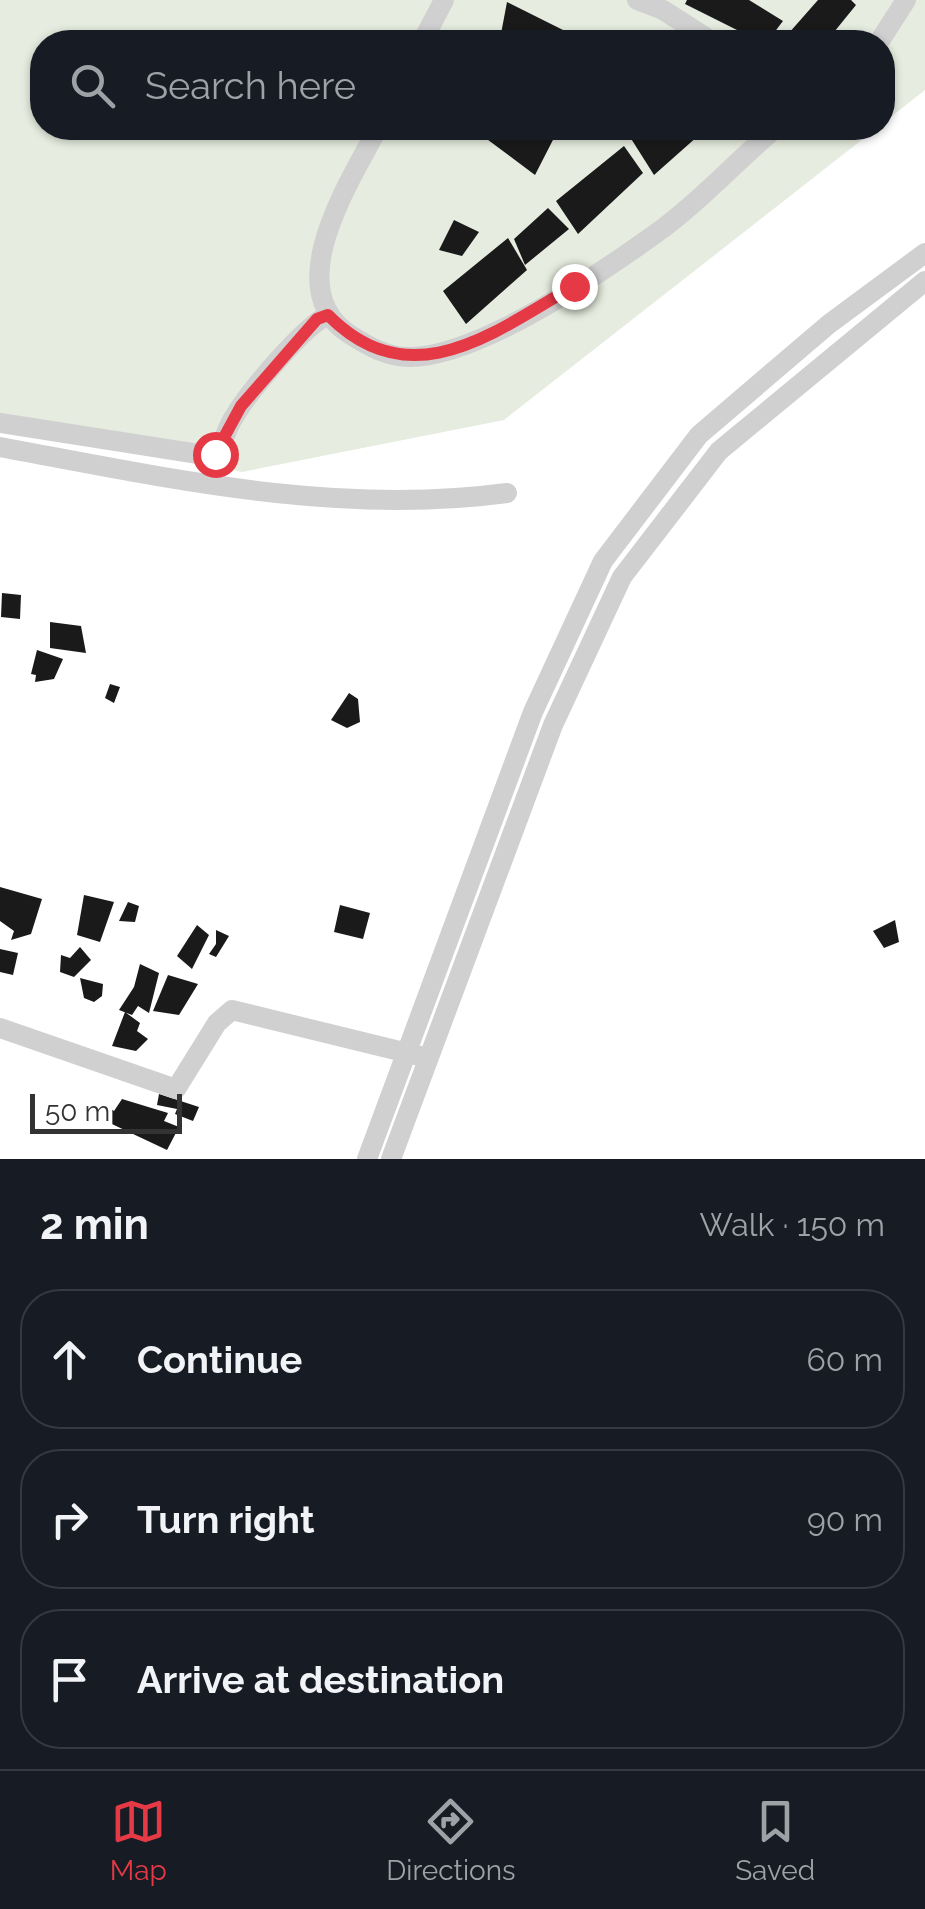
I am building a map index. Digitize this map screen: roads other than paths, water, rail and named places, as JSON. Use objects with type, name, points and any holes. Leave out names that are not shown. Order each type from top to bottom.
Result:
[{"type":"street","points":[[428,30],[444,0]]},
{"type":"street","points":[[637,0],[663,10],[694,30]]},
{"type":"street","points":[[887,30],[906,0]]},
{"type":"street","points":[[372,140],[322,247],[319,285],[328,315],[344,330],[385,354],[409,357],[460,347],[574,286],[663,228],[762,140]]},
{"type":"street","points":[[367,1159],[533,712],[603,562],[699,435],[829,324],[925,253]]},
{"type":"street","points":[[391,1159],[553,725],[622,577],[718,451],[925,281]]},
{"type":"street","points":[[0,423],[211,456],[221,447],[241,406],[296,340],[317,319],[328,315]]},
{"type":"street","points":[[0,447],[268,494],[393,499],[507,493]]},
{"type":"street","points":[[0,1028],[176,1089],[218,1022],[232,1010],[429,1058]]}]
